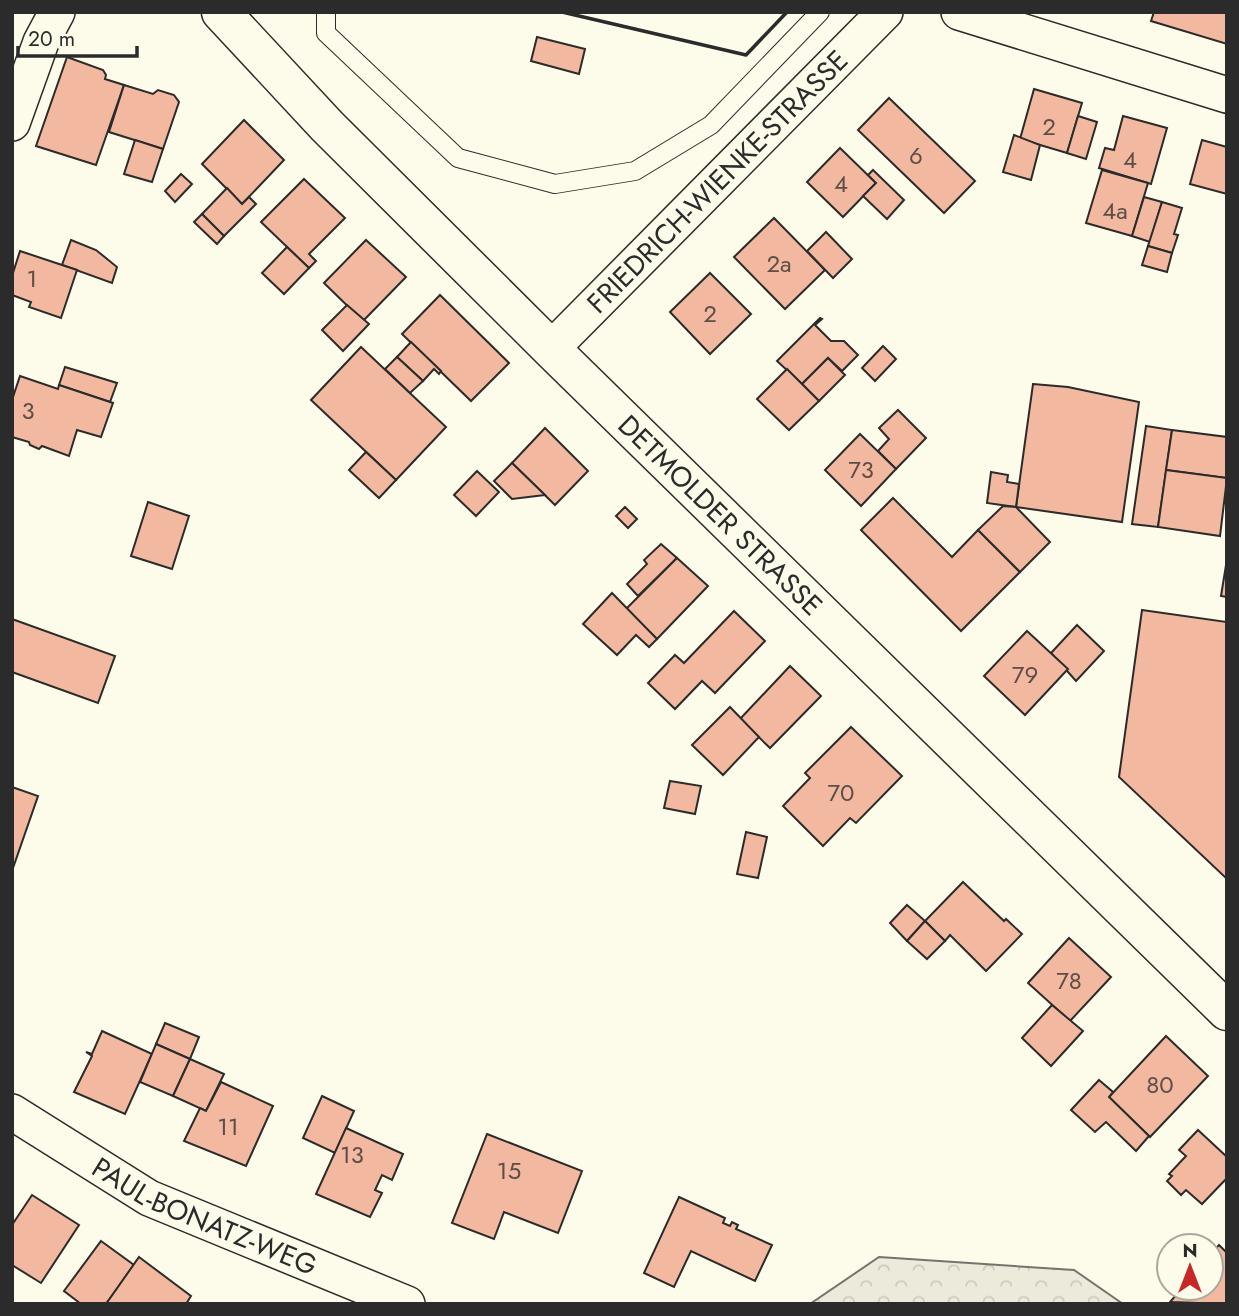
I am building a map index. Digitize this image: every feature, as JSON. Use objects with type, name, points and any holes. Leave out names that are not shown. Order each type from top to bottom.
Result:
[{"type":"main road","name":"DETMOLDER STRASSE","points":[[221,12],[327,126],[551,349],[1227,1011]]},
{"type":"street","points":[[12,123],[41,42],[57,12]]},
{"type":"street","name":"FRIEDRICH-WIENKE-STRASSE","points":[[551,349],[885,12]]},
{"type":"street","points":[[959,12],[1227,95]]},
{"type":"street","name":"PAUL-BONATZ-WEG","points":[[12,1112],[149,1198],[407,1304]]},
{"type":"lane","points":[[326,12],[326,33],[458,158],[555,184],[635,171],[711,125],[820,12]]},
{"type":"green space","points":[[879,1257],[1074,1270],[1123,1304],[810,1304]]},
{"type":"building","points":[[1154,12],[1227,12],[1227,44],[1151,21]]},
{"type":"building","points":[[537,37],[585,49],[579,74],[531,61]]},
{"type":"building","points":[[67,57],[103,70],[105,79],[124,85],[96,165],[36,146]]},
{"type":"building","points":[[124,85],[153,94],[158,90],[174,95],[179,102],[163,149],[109,132]]},
{"type":"building","points":[[1034,89],[1082,103],[1067,153],[1020,139]]},
{"type":"building","points":[[889,98],[975,181],[944,213],[858,130]]},
{"type":"building","points":[[1078,116],[1097,122],[1086,159],[1067,153]]},
{"type":"building","points":[[1123,116],[1167,128],[1151,184],[1099,168],[1105,148],[1114,150]]},
{"type":"building","points":[[244,120],[284,160],[242,204],[202,164]]},
{"type":"building","points":[[1014,135],[1040,145],[1031,180],[1003,172]]},
{"type":"building","points":[[135,140],[163,149],[152,182],[124,174]]},
{"type":"building","points":[[1202,140],[1227,147],[1227,194],[1190,184]]},
{"type":"building","points":[[840,148],[876,183],[843,217],[807,182]]},
{"type":"building","points":[[873,170],[904,200],[887,219],[863,196],[876,183],[868,175]]},
{"type":"building","points":[[1102,170],[1148,183],[1132,236],[1086,223]]},
{"type":"building","points":[[181,174],[192,184],[175,202],[165,191]]},
{"type":"building","points":[[304,179],[345,218],[309,254],[316,261],[309,268],[261,222]]},
{"type":"building","points":[[227,188],[242,204],[249,197],[256,204],[224,236],[202,214]]},
{"type":"building","points":[[1144,197],[1162,202],[1150,242],[1132,236]]},
{"type":"building","points":[[1162,202],[1182,208],[1174,234],[1178,235],[1172,253],[1148,246]]},
{"type":"building","points":[[202,214],[224,236],[217,244],[194,222]]},
{"type":"building","points":[[774,218],[825,270],[785,309],[734,257]]},
{"type":"building","points":[[826,232],[852,259],[833,278],[807,251]]},
{"type":"building","points":[[71,240],[96,250],[117,267],[112,283],[62,265]]},
{"type":"building","points":[[366,240],[406,277],[363,321],[324,283]]},
{"type":"building","points":[[1148,246],[1172,253],[1167,272],[1142,265]]},
{"type":"building","points":[[287,247],[309,268],[284,294],[262,273]]},
{"type":"building","points":[[20,251],[77,270],[61,318],[29,307],[31,302],[12,295],[12,276]]},
{"type":"building","points":[[710,273],[751,314],[710,354],[670,312]]},
{"type":"building","points":[[440,295],[509,363],[471,401],[402,334]]},
{"type":"building","points":[[347,305],[369,324],[343,351],[322,330]]},
{"type":"building","points":[[820,318],[822,319],[815,325],[831,341],[844,341],[858,355],[842,371],[828,358],[802,384],[777,361]]},
{"type":"building","points":[[411,342],[441,371],[439,374],[434,369],[423,381],[397,357]]},
{"type":"building","points":[[883,346],[896,359],[875,381],[862,368]]},
{"type":"building","points":[[361,347],[446,427],[396,480],[311,400]]},
{"type":"building","points":[[397,357],[423,381],[410,393],[385,369]]},
{"type":"building","points":[[828,358],[845,375],[819,401],[802,384]]},
{"type":"building","points":[[65,367],[117,383],[110,402],[59,385]]},
{"type":"building","points":[[787,369],[819,401],[789,430],[757,399]]},
{"type":"building","points":[[20,376],[58,389],[59,385],[113,403],[101,437],[77,430],[69,456],[42,446],[39,449],[29,442],[12,437],[12,400]]},
{"type":"building","points":[[1033,384],[1068,387],[1139,402],[1122,522],[1016,507]]},
{"type":"building","points":[[898,410],[926,438],[896,469],[878,451],[889,439],[879,428]]},
{"type":"building","points":[[1146,426],[1172,430],[1158,527],[1132,524]]},
{"type":"building","points":[[545,428],[588,471],[555,505],[512,463]]},
{"type":"building","points":[[1172,430],[1227,437],[1227,478],[1166,470]]},
{"type":"building","points":[[860,434],[896,469],[861,506],[825,470]]},
{"type":"building","points":[[366,452],[396,480],[379,498],[349,470]]},
{"type":"building","points":[[512,463],[545,495],[512,499],[494,481]]},
{"type":"building","points":[[1166,470],[1227,478],[1220,536],[1158,527]]},
{"type":"building","points":[[477,471],[499,492],[476,516],[454,495]]},
{"type":"building","points":[[991,472],[1008,475],[1007,482],[1019,484],[1016,507],[987,503]]},
{"type":"building","points":[[893,498],[952,557],[978,530],[1020,572],[961,631],[861,530]]},
{"type":"building","points":[[148,502],[189,516],[172,569],[131,556]]},
{"type":"building","points":[[1003,506],[1016,507],[1050,542],[1020,572],[978,530]]},
{"type":"building","points":[[625,507],[637,519],[628,528],[616,516]]},
{"type":"building","points":[[661,544],[677,558],[638,596],[627,584],[647,564],[644,560]]},
{"type":"building","points":[[677,558],[708,586],[657,639],[626,609]]},
{"type":"building","points":[[1227,559],[1227,597],[1221,596]]},
{"type":"building","points":[[612,593],[657,639],[649,647],[636,635],[617,655],[583,624]]},
{"type":"building","points":[[1142,610],[1227,622],[1227,879],[1119,777]]},
{"type":"building","points":[[734,611],[765,641],[715,693],[702,681],[675,709],[648,683],[675,655],[684,663]]},
{"type":"building","points":[[12,619],[115,656],[98,703],[12,672]]},
{"type":"building","points":[[1077,625],[1104,651],[1076,681],[1051,653]]},
{"type":"building","points":[[1027,631],[1068,669],[1025,715],[984,676]]},
{"type":"building","points":[[790,666],[821,696],[770,748],[740,719]]},
{"type":"building","points":[[730,707],[759,737],[723,775],[692,745]]},
{"type":"building","points":[[851,727],[902,776],[856,823],[850,818],[823,846],[783,806],[810,778],[805,773]]},
{"type":"building","points":[[670,781],[701,786],[695,814],[664,808]]},
{"type":"building","points":[[12,787],[38,796],[13,868],[12,868]]},
{"type":"building","points":[[746,832],[767,837],[758,878],[737,874]]},
{"type":"building","points":[[963,882],[1004,921],[1006,919],[1022,934],[986,971],[950,935],[945,941],[925,921]]},
{"type":"building","points":[[907,905],[925,921],[907,941],[890,923]]},
{"type":"building","points":[[925,921],[945,941],[927,959],[907,941]]},
{"type":"building","points":[[1069,938],[1111,977],[1070,1021],[1028,983]]},
{"type":"building","points":[[1052,1005],[1083,1031],[1051,1066],[1022,1038]]},
{"type":"building","points":[[165,1023],[199,1037],[190,1059],[156,1044]]},
{"type":"building","points":[[102,1031],[152,1054],[125,1114],[74,1092],[92,1056],[86,1052],[92,1054]]},
{"type":"building","points":[[1166,1036],[1208,1076],[1150,1137],[1109,1097]]},
{"type":"building","points":[[156,1044],[190,1059],[173,1096],[140,1082]]},
{"type":"building","points":[[190,1059],[224,1074],[206,1111],[173,1096]]},
{"type":"building","points":[[1099,1080],[1113,1092],[1109,1097],[1149,1136],[1136,1151],[1106,1122],[1095,1132],[1071,1110]]},
{"type":"building","points":[[221,1082],[273,1106],[246,1166],[184,1141],[200,1108],[206,1111]]},
{"type":"building","points":[[322,1096],[354,1111],[335,1153],[303,1138]]},
{"type":"building","points":[[346,1128],[403,1154],[392,1180],[382,1175],[375,1190],[382,1193],[370,1217],[316,1194]]},
{"type":"building","points":[[1198,1130],[1227,1157],[1227,1178],[1202,1204],[1186,1190],[1181,1195],[1167,1181],[1172,1176],[1169,1174],[1186,1156],[1179,1150]]},
{"type":"building","points":[[487,1134],[582,1171],[558,1233],[504,1212],[494,1239],[452,1223]]},
{"type":"building","points":[[32,1195],[79,1225],[41,1283],[12,1265],[12,1225]]},
{"type":"building","points":[[679,1197],[725,1218],[723,1223],[730,1226],[732,1222],[738,1225],[736,1229],[772,1245],[755,1281],[691,1251],[674,1287],[644,1273]]},
{"type":"building","points":[[101,1241],[134,1265],[106,1304],[81,1304],[64,1291]]},
{"type":"building","points":[[1225,1251],[1227,1304],[1170,1302],[1225,1302]]},
{"type":"building","points":[[139,1257],[191,1296],[186,1304],[106,1304]]},
{"type":"wall","points":[[562,12],[746,55],[787,12]]}]
